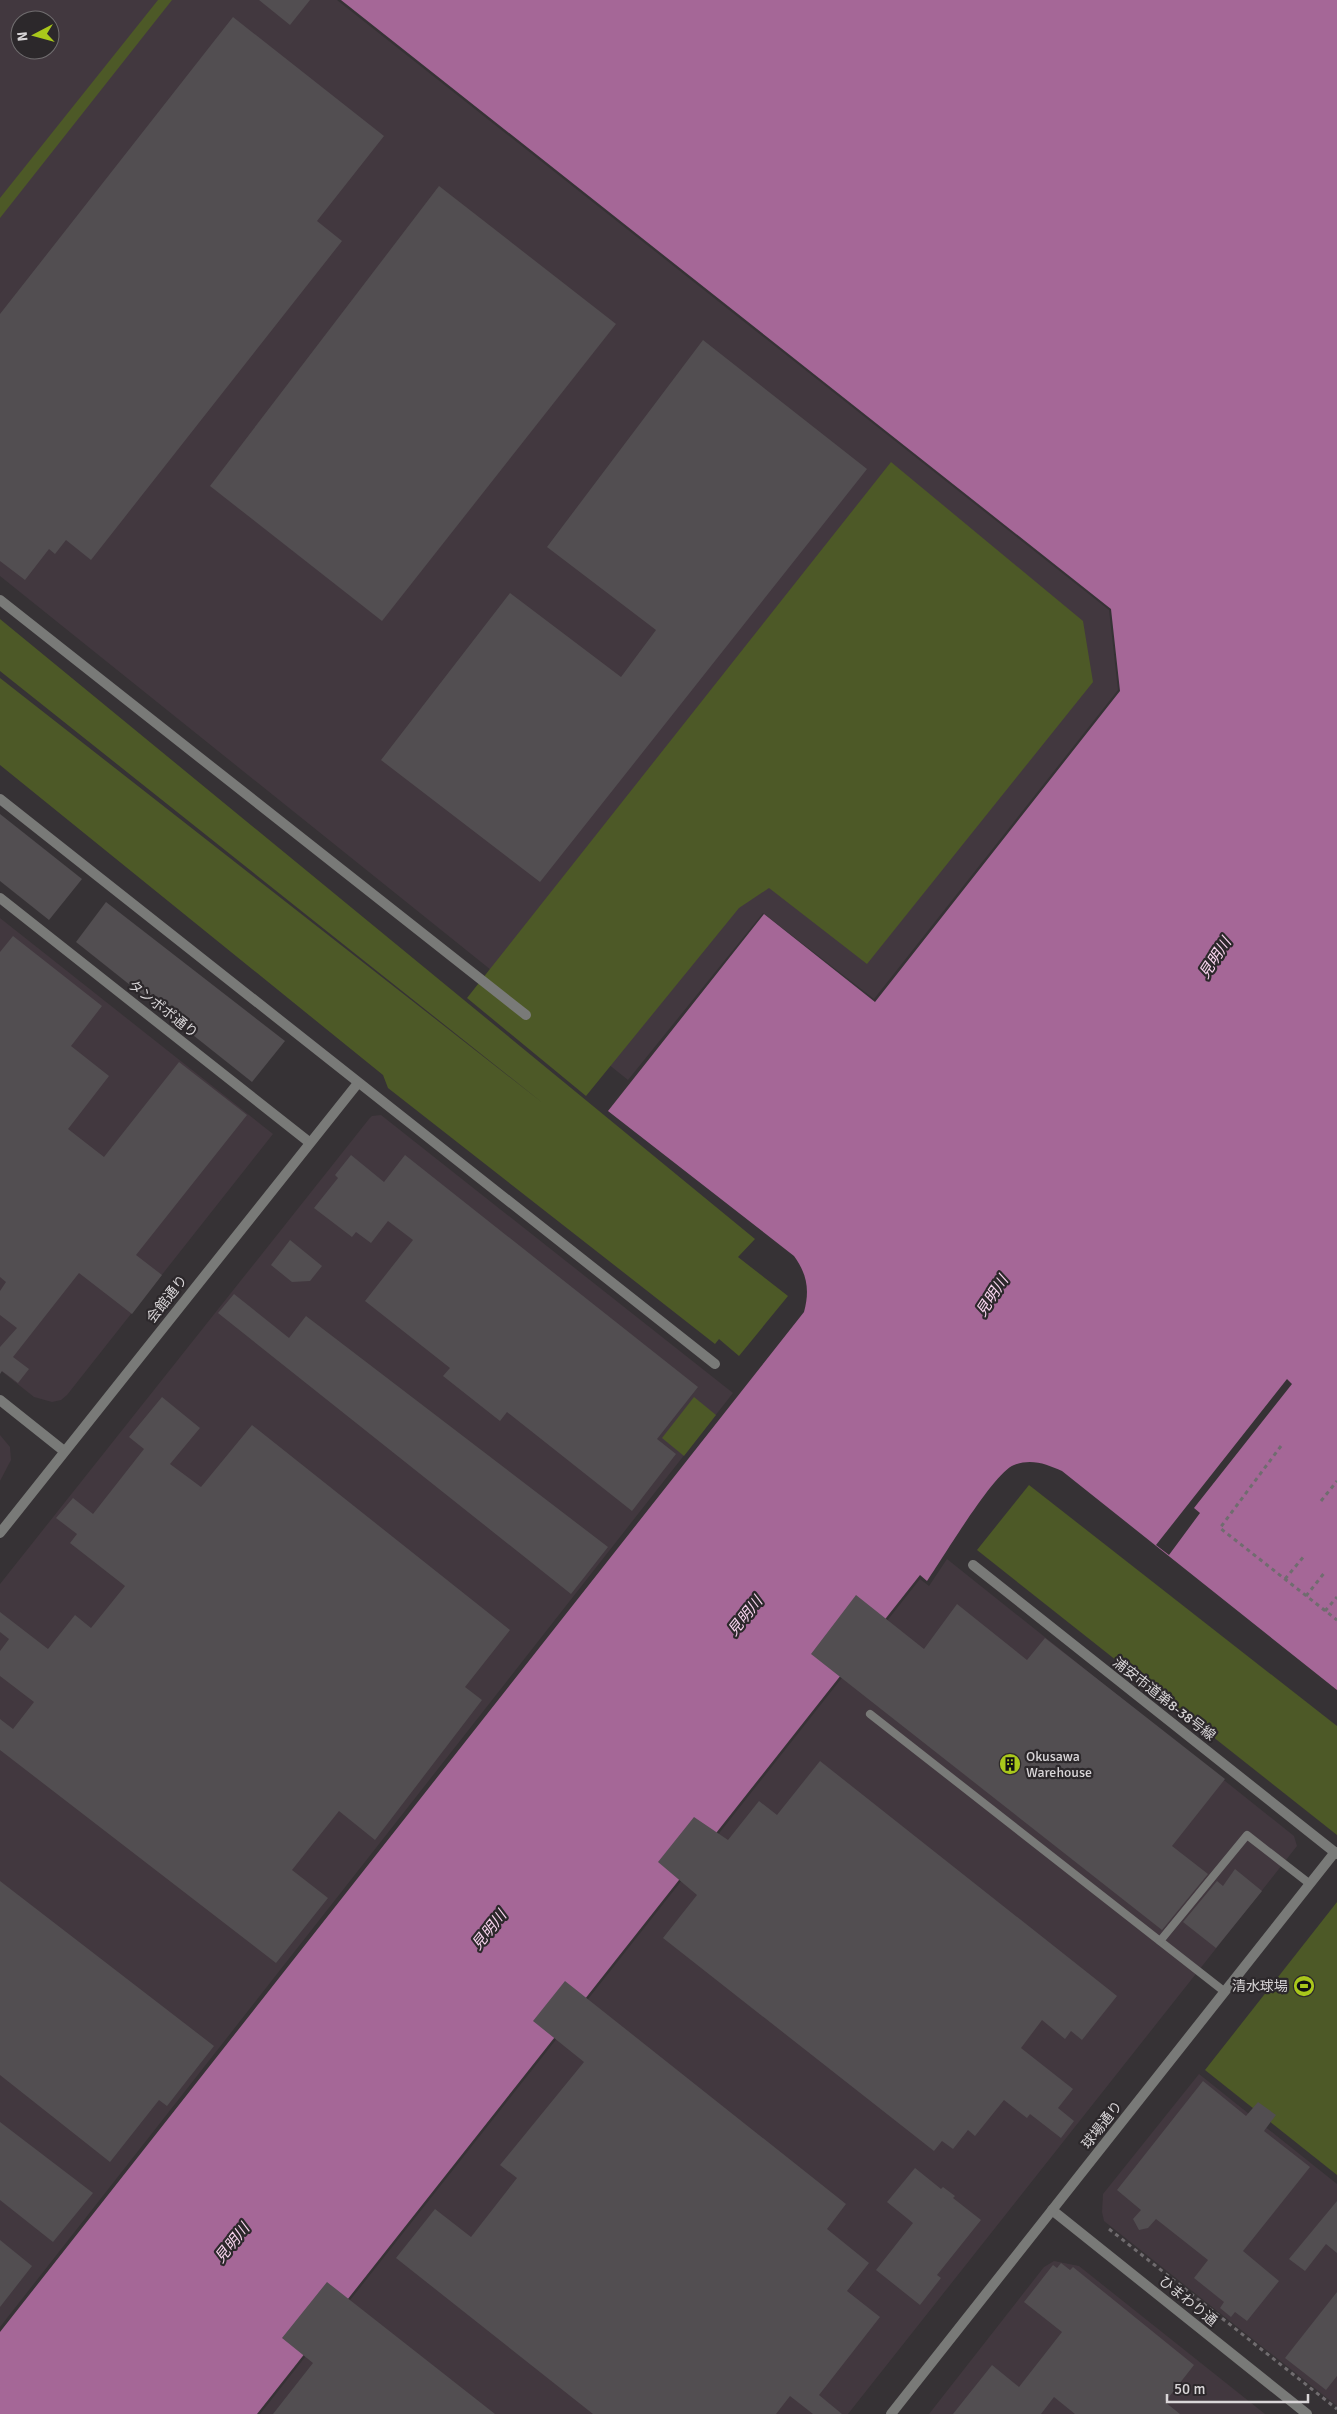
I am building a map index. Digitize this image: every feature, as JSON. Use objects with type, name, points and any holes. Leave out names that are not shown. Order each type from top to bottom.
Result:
[{"type":"street","points":[[0,600],[526,1015]]},
{"type":"street","points":[[0,800],[715,1364]]},
{"type":"street","name":"タンポポ通り","points":[[0,898],[309,1142]]},
{"type":"street","name":"会館通り","points":[[0,1533],[309,1142],[358,1083]]},
{"type":"street","points":[[0,1400],[64,1451]]},
{"type":"street","name":"浦安市道第8-38号線","points":[[973,1565],[1336,1853]]},
{"type":"street","name":"球場通り","points":[[891,2414],[1336,1853]]},
{"type":"street","name":"ひまわり通","points":[[1052,2210],[1307,2414]]},
{"type":"lane","points":[[870,1714],[1225,1992]]},
{"type":"lane","points":[[1160,1942],[1246,1836],[1310,1884]]},
{"type":"path","points":[[1281,1446],[1220,1528],[1337,1620]]},
{"type":"path","points":[[1321,1501],[1337,1481]]},
{"type":"path","points":[[1285,1579],[1305,1555]]},
{"type":"path","points":[[1306,1596],[1325,1572]]},
{"type":"path","points":[[1325,1610],[1337,1597]]},
{"type":"path","points":[[1109,2230],[1337,2409]]},
{"type":"shaded area","points":[[0,0],[337,0],[1109,610],[1118,690],[874,999],[763,913],[628,1080],[0,576]]},
{"type":"shaded area","points":[[0,918],[273,1134],[67,1395],[61,1400],[52,1402],[34,1397],[0,1370]]},
{"type":"shaded area","points":[[381,1115],[733,1393],[0,2327],[0,1584],[369,1119],[372,1116]]},
{"type":"shaded area","points":[[0,1435],[10,1447],[11,1460],[0,1481]]},
{"type":"shaded area","points":[[947,1559],[1294,1836],[1297,1846],[848,2414],[260,2414],[920,1579],[929,1586]]},
{"type":"shaded area","points":[[1199,2074],[1337,2184],[1337,2406],[1104,2221],[1102,2212],[1103,2194]]},
{"type":"shaded area","points":[[1054,2261],[1079,2266],[1265,2414],[929,2414],[1044,2267]]},
{"type":"green space","points":[[158,0],[172,0],[0,218],[0,198]]},
{"type":"green space","points":[[891,462],[1083,621],[1093,682],[867,964],[769,888],[739,908],[586,1096],[467,998]]},
{"type":"green space","points":[[0,619],[755,1239],[738,1257],[788,1296],[739,1356],[719,1339],[715,1344],[388,1088],[383,1075],[0,765],[0,678],[544,1104],[0,671]]},
{"type":"green space","points":[[694,1397],[716,1415],[684,1456],[662,1438]]},
{"type":"green space","points":[[1029,1485],[1337,1726],[1337,1835],[977,1550]]},
{"type":"green space","name":"清水球場","points":[[1337,1902],[1337,2175],[1205,2070]]},
{"type":"water","name":"見明川","points":[[341,0],[1337,0],[1337,1690],[1062,1471],[1045,1464],[1033,1462],[1014,1465],[1005,1471],[982,1499],[927,1581],[920,1575],[257,2414],[0,2414],[0,2332],[804,1312],[807,1296],[806,1282],[802,1269],[794,1256],[608,1111],[764,914],[875,1002],[1120,691],[1111,609]]},
{"type":"pier","points":[[1287,1379],[1292,1384],[1194,1508],[1200,1513],[1169,1555],[1156,1545]]},
{"type":"building","points":[[259,0],[310,0],[290,25]]},
{"type":"building","points":[[233,17],[384,136],[317,221],[342,241],[91,560],[66,540],[55,554],[49,549],[25,580],[0,561],[0,314]]},
{"type":"building","points":[[439,186],[616,324],[382,621],[210,486]]},
{"type":"building","points":[[703,340],[867,469],[540,882],[381,760],[510,593],[621,677],[656,630],[547,547]]},
{"type":"building","points":[[0,814],[82,879],[49,920],[0,881]]},
{"type":"building","points":[[106,902],[285,1041],[252,1082],[76,942]]},
{"type":"building","points":[[13,936],[102,1006],[71,1046],[109,1076],[68,1129],[104,1157],[179,1062],[247,1115],[136,1255],[162,1275],[132,1314],[79,1273],[13,1357],[29,1369],[18,1383],[2,1371],[0,1374],[0,1347],[17,1328],[0,1315],[0,1291],[6,1282],[0,1277],[0,952]]},
{"type":"building","points":[[351,1155],[384,1182],[405,1155],[698,1387],[657,1439],[676,1454],[632,1511],[507,1412],[500,1421],[443,1376],[450,1368],[365,1301],[413,1240],[388,1221],[371,1243],[356,1232],[352,1237],[314,1208],[338,1178],[335,1175]]},
{"type":"building","points":[[290,1240],[322,1266],[310,1281],[292,1282],[271,1265]]},
{"type":"building","points":[[234,1294],[289,1338],[306,1316],[608,1547],[571,1594],[218,1313]]},
{"type":"building","points":[[162,1397],[200,1428],[170,1464],[201,1487],[252,1425],[510,1630],[465,1687],[482,1700],[375,1840],[339,1811],[292,1870],[328,1898],[276,1963],[0,1750],[0,1719],[13,1729],[34,1702],[0,1676],[0,1651],[9,1639],[0,1632],[0,1612],[48,1649],[75,1615],[91,1628],[125,1586],[70,1543],[77,1534],[56,1518],[73,1498],[93,1514],[144,1449],[129,1437]]},
{"type":"building","points":[[856,1595],[924,1649],[957,1604],[1027,1660],[1045,1638],[1225,1779],[1172,1846],[1208,1874],[1162,1930],[811,1654]]},
{"type":"building","points":[[820,1761],[1117,1996],[1082,2040],[1071,2031],[1065,2039],[1042,2020],[1021,2048],[1073,2089],[1058,2108],[1074,2121],[1061,2138],[1030,2114],[1027,2118],[1004,2100],[975,2136],[968,2130],[953,2149],[942,2141],[934,2151],[663,1938],[697,1895],[658,1862],[694,1817],[728,1840],[759,1801],[777,1815]]},
{"type":"building","points":[[1235,1869],[1262,1891],[1216,1948],[1183,1922],[1217,1881],[1223,1886]]},
{"type":"building","points":[[0,1881],[214,2046],[167,2106],[159,2100],[110,2162],[0,2075]]},
{"type":"building","points":[[565,1981],[846,2204],[827,2229],[869,2263],[847,2291],[880,2317],[819,2395],[842,2414],[813,2414],[790,2396],[776,2414],[593,2414],[396,2258],[435,2209],[471,2237],[517,2178],[500,2165],[584,2062],[533,2021]]},
{"type":"building","points":[[1203,2081],[1246,2116],[1258,2102],[1276,2115],[1264,2131],[1310,2167],[1243,2251],[1279,2281],[1247,2321],[1235,2312],[1231,2317],[1220,2308],[1224,2302],[1194,2278],[1208,2260],[1156,2219],[1148,2228],[1139,2230],[1133,2219],[1141,2210],[1117,2190]]},
{"type":"building","points":[[0,2122],[93,2193],[53,2242],[0,2200]]},
{"type":"building","points":[[915,2168],[941,2189],[943,2187],[955,2196],[953,2198],[981,2220],[937,2275],[941,2278],[920,2305],[876,2270],[913,2223],[887,2202]]},
{"type":"building","points":[[1337,2201],[1337,2253],[1326,2244],[1305,2271],[1289,2259]]},
{"type":"building","points":[[0,2240],[32,2266],[0,2307]]},
{"type":"building","points":[[1061,2263],[1070,2270],[1073,2267],[1194,2365],[1165,2402],[1180,2414],[1075,2414],[1054,2397],[1041,2414],[953,2414],[992,2365],[1019,2387],[1062,2332],[1024,2302],[1053,2265],[1057,2268]]},
{"type":"building","points":[[327,2282],[495,2414],[273,2414],[313,2363],[282,2338]]},
{"type":"building","points":[[1337,2292],[1337,2376],[1326,2390],[1285,2358]]},
{"type":"place","name":"Okusawa Warehouse","points":[[1010,1764]]},
{"type":"place","name":"清水球場","points":[[1304,1986]]}]
